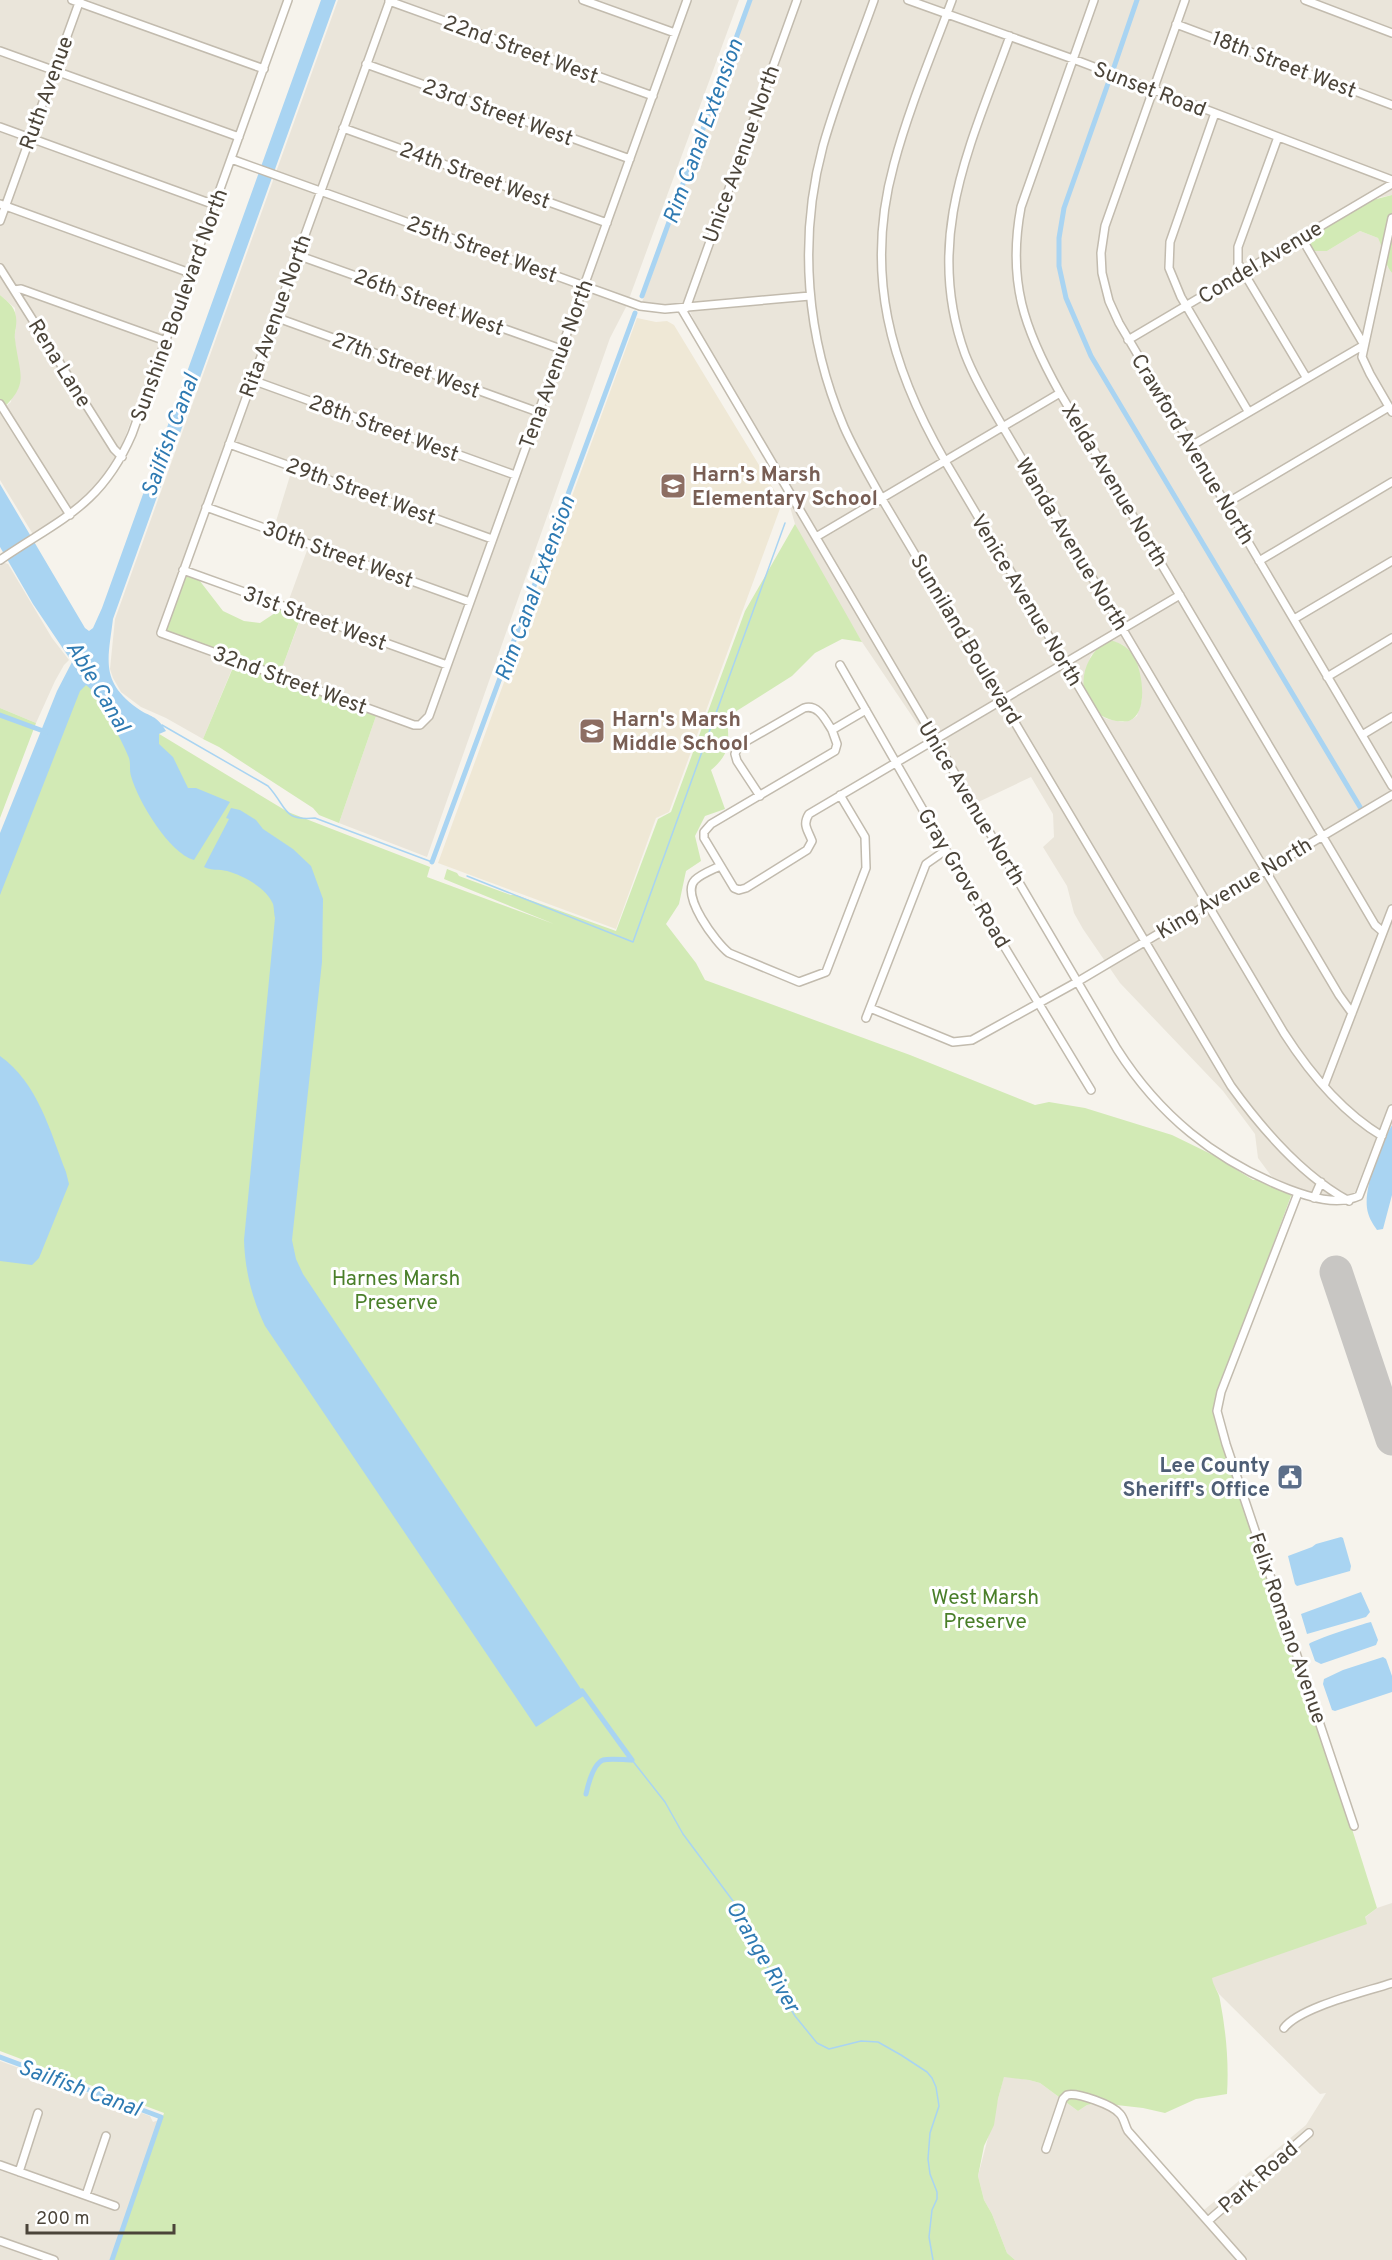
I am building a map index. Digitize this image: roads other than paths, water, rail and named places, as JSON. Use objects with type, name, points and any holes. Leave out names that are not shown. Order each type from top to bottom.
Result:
[{"type":"street","name":"Sunshine Boulevard North","points":[[2,559],[70,515],[96,492],[122,457],[264,69],[286,0]]},
{"type":"street","points":[[583,0],[675,33]]},
{"type":"street","name":"Tena Avenue North","points":[[420,725],[429,716],[687,0]]},
{"type":"street","name":"Unice Avenue North","points":[[797,0],[683,308],[934,740],[1133,1073],[1178,1124],[1225,1159],[1255,1176],[1298,1193],[1314,1198],[1349,1201]]},
{"type":"street","name":"Sunniland Boulevard","points":[[874,0],[832,117],[818,167],[809,229],[810,296],[819,352],[834,402],[855,451],[882,499],[1219,1067],[1244,1104],[1286,1152],[1321,1182],[1349,1201]]},
{"type":"street","name":"Sunset Road","points":[[908,0],[1153,89],[1392,182]]},
{"type":"street","name":"Venice Avenue North","points":[[952,0],[894,164],[884,215],[882,250],[886,310],[896,354],[914,404],[945,461],[1284,1033],[1303,1062],[1324,1086],[1356,1116],[1382,1136]]},
{"type":"street","name":"Xelda Avenue North","points":[[1094,0],[1026,188],[1020,214],[1016,245],[1018,284],[1024,315],[1037,350],[1060,393],[1376,925],[1383,932]]},
{"type":"street","name":"Crawford Avenue North","points":[[1185,0],[1114,195],[1102,240],[1101,260],[1105,291],[1113,313],[1128,340],[1392,786]]},
{"type":"street","points":[[1305,0],[1392,33]]},
{"type":"street","points":[[77,1],[264,69]]},
{"type":"street","name":"Ruth Avenue","points":[[0,221],[3,205],[30,138],[77,1]]},
{"type":"street","name":"Rita Avenue North","points":[[160,633],[389,1]]},
{"type":"street","name":"22nd Street West","points":[[389,1],[652,96]]},
{"type":"street","name":"18th Street West","points":[[1176,24],[1392,105]]},
{"type":"street","name":"Wanda Avenue North","points":[[1010,36],[961,173],[953,203],[949,256],[951,294],[960,337],[972,370],[1003,427],[1339,995],[1352,1013]]},
{"type":"street","points":[[0,51],[239,137]]},
{"type":"street","name":"23rd Street West","points":[[366,64],[630,159]]},
{"type":"street","points":[[1215,113],[1175,225],[1169,248],[1171,274],[1186,305],[1248,411]]},
{"type":"street","points":[[0,128],[215,205]]},
{"type":"street","name":"24th Street West","points":[[344,128],[607,223]]},
{"type":"street","points":[[1278,137],[1238,247],[1238,263],[1306,377]]},
{"type":"street","name":"25th Street West","points":[[231,159],[640,306],[658,309],[683,308],[810,296]]},
{"type":"street","name":"Condel Avenue","points":[[1128,340],[1392,182]]},
{"type":"street","points":[[3,205],[190,273]]},
{"type":"street","points":[[1225,504],[1390,410],[1364,363],[1364,345],[1392,218]]},
{"type":"street","points":[[1301,237],[1364,345]]},
{"type":"street","name":"26th Street West","points":[[297,255],[561,349]]},
{"type":"street","name":"Rena Lane","points":[[0,268],[114,449],[122,457]]},
{"type":"street","points":[[14,290],[21,289],[166,340]]},
{"type":"street","name":"27th Street West","points":[[275,317],[538,412]]},
{"type":"street","points":[[1191,446],[1364,345]]},
{"type":"street","name":"28th Street West","points":[[252,380],[515,475]]},
{"type":"street","points":[[816,537],[1060,393]]},
{"type":"street","points":[[0,404],[70,515]]},
{"type":"street","name":"29th Street West","points":[[230,444],[492,539]]},
{"type":"street","points":[[1259,561],[1392,483]]},
{"type":"street","name":"30th Street West","points":[[206,507],[470,602]]},
{"type":"street","points":[[1293,619],[1392,561]]},
{"type":"street","name":"31st Street West","points":[[183,570],[447,665]]},
{"type":"street","points":[[760,796],[737,761],[735,754],[738,747],[804,708],[811,706],[816,708],[832,730],[837,744],[835,751],[760,796],[711,824],[704,832],[704,838],[720,866],[734,888],[739,890],[746,888],[807,850],[812,841],[805,827],[805,820],[809,814],[1180,595]]},
{"type":"street","name":"32nd Street West","points":[[160,633],[414,725],[420,725]]},
{"type":"street","points":[[1327,677],[1392,638]]},
{"type":"street","name":"Gray Grove Road","points":[[840,665],[946,850],[1091,1090]]},
{"type":"street","points":[[832,730],[866,710]]},
{"type":"street","points":[[1362,735],[1392,717]]},
{"type":"street","points":[[720,866],[694,880],[690,890],[692,899],[720,946],[729,953],[799,982],[826,972],[866,868],[865,837],[840,795]]},
{"type":"street","name":"King Avenue North","points":[[870,1008],[953,1042],[972,1040],[1077,982],[1392,795]]},
{"type":"street","points":[[866,1018],[926,864],[946,850]]},
{"type":"street","points":[[1324,1086],[1392,909]]},
{"type":"street","points":[[1349,1201],[1359,1196],[1392,1109]]},
{"type":"street","points":[[1314,1198],[1321,1182]]},
{"type":"street","name":"Felix Romano Avenue","points":[[1298,1193],[1221,1392],[1217,1411],[1354,1826]]},
{"type":"street","points":[[1284,2028],[1302,2013],[1392,1983]]},
{"type":"street","points":[[1046,2149],[1063,2099],[1067,2095],[1078,2095],[1114,2109],[1122,2116],[1128,2131],[1242,2260]]},
{"type":"street","points":[[19,2172],[38,2113]]},
{"type":"street","name":"Park Road","points":[[1208,2221],[1309,2133]]},
{"type":"street","points":[[86,2195],[106,2136]]},
{"type":"street","points":[[0,2165],[115,2206]]},
{"type":"street","points":[[0,2241],[54,2260]]},
{"type":"water","name":"Able Canal","points":[[321,0],[336,0],[113,619],[109,646],[109,669],[117,688],[137,708],[156,719],[166,731],[159,734],[159,744],[173,757],[188,788],[196,788],[230,802],[194,860],[184,855],[165,837],[147,812],[131,776],[130,760],[117,732],[93,691],[86,685],[80,691],[0,895],[0,833],[57,691],[72,662],[33,604],[0,547],[0,484],[85,628],[89,631],[93,628],[102,608]]},
{"type":"water","points":[[231,808],[240,810],[256,820],[263,829],[293,849],[311,866],[323,899],[322,962],[292,1240],[296,1259],[303,1274],[585,1695],[536,1727],[265,1326],[256,1305],[246,1263],[244,1240],[275,918],[270,898],[260,888],[233,873],[204,867],[229,819],[226,818]]},
{"type":"water","points":[[0,1056],[13,1067],[33,1094],[48,1124],[69,1184],[39,1258],[32,1265],[0,1261]]},
{"type":"water","points":[[1392,1125],[1392,1195],[1383,1229],[1377,1230],[1368,1211],[1368,1188],[1378,1154]]},
{"type":"water","points":[[1341,1537],[1351,1566],[1350,1571],[1297,1586],[1288,1556],[1316,1544]]},
{"type":"water","points":[[1361,1592],[1370,1612],[1366,1617],[1307,1634],[1301,1614]]},
{"type":"water","points":[[1371,1622],[1378,1640],[1376,1645],[1321,1664],[1315,1661],[1309,1644]]},
{"type":"water","points":[[1383,1657],[1386,1659],[1392,1676],[1392,1692],[1335,1711],[1332,1710],[1323,1684],[1324,1679]]},
{"type":"waterway","name":"Rim Canal Extension","points":[[642,296],[750,0]]},
{"type":"waterway","points":[[1113,70],[1137,0]]},
{"type":"waterway","points":[[1110,78],[1064,208],[1059,238],[1059,266],[1066,298],[1091,356],[1360,807]]},
{"type":"waterway","name":"Rim Canal Extension","points":[[432,862],[635,313]]},
{"type":"waterway","points":[[467,876],[633,942],[785,523]]},
{"type":"waterway","points":[[0,715],[46,732]]},
{"type":"waterway","points":[[162,725],[268,786],[291,815],[315,818],[432,862]]},
{"type":"waterway","points":[[582,1691],[632,1760]]},
{"type":"waterway","points":[[586,1794],[599,1762],[610,1759],[632,1760]]},
{"type":"waterway","name":"Orange River","points":[[632,1760],[665,1802],[683,1834],[739,1909],[778,1988],[795,2016],[817,2043],[829,2049],[861,2041],[878,2042],[927,2072],[932,2078],[939,2106],[930,2133],[928,2159],[930,2174],[937,2192],[929,2237],[933,2260]]},
{"type":"waterway","name":"Sailfish Canal","points":[[0,2057],[161,2117],[112,2260]]},
{"type":"place","name":"Harn's Marsh Elementary School","points":[[673,486]]},
{"type":"place","name":"Harn's Marsh Middle School","points":[[592,731]]},
{"type":"place","name":"Lee County Sheriff's Office","points":[[1290,1477]]},
{"type":"park label","name":"Harnes Marsh Preserve","points":[[396,1290]]},
{"type":"park label","name":"West Marsh Preserve","points":[[985,1609]]}]
